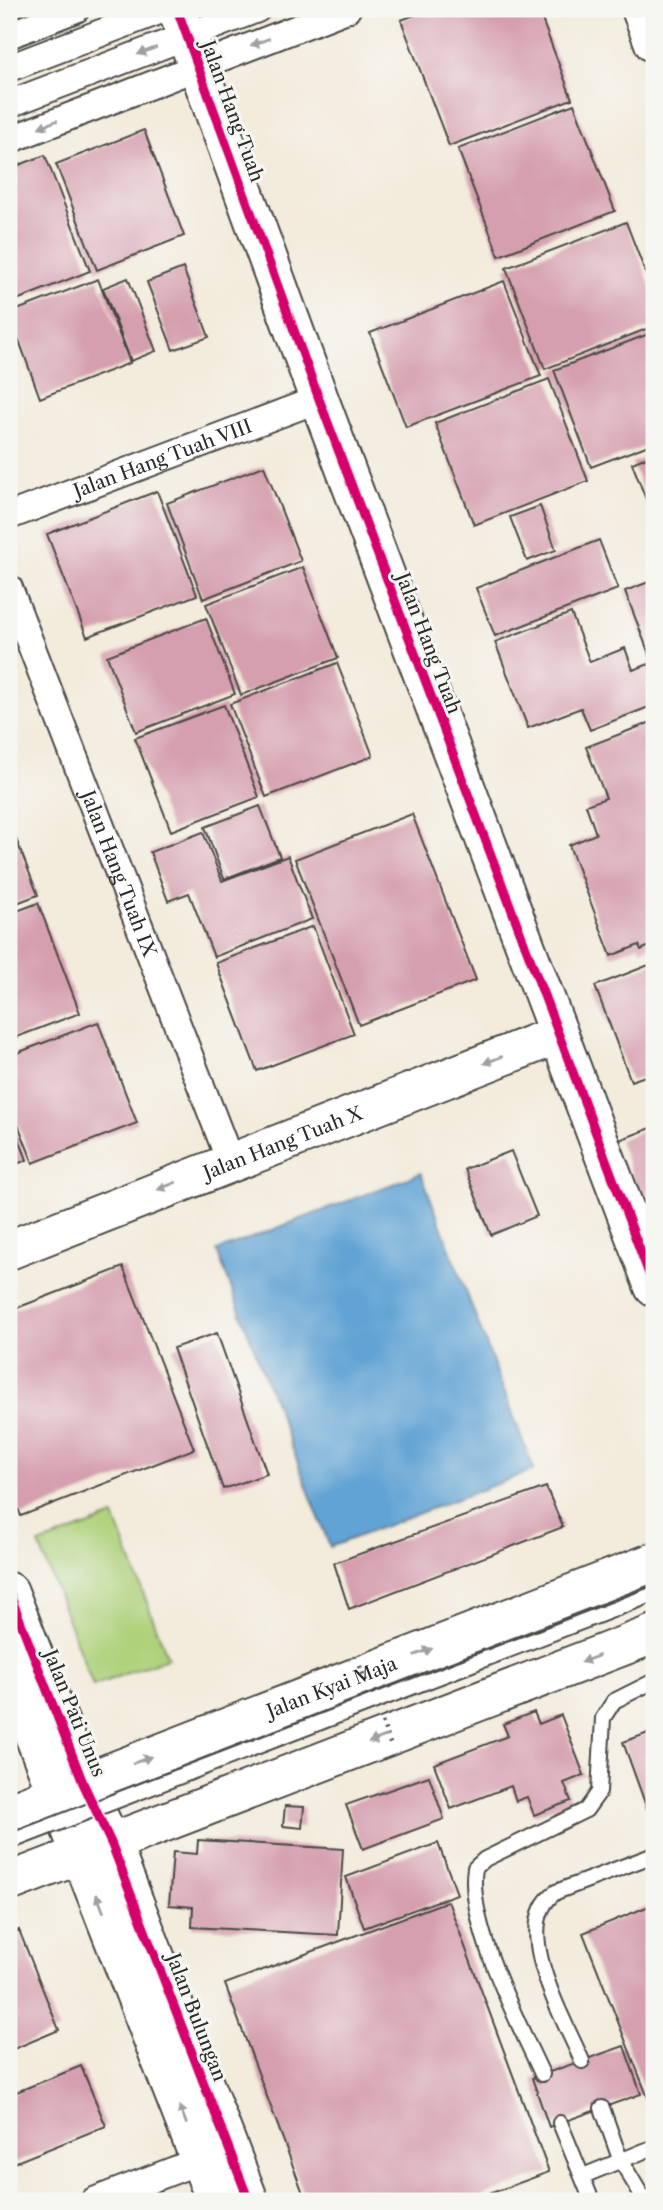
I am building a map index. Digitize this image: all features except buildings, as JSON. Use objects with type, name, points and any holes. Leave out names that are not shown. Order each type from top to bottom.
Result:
[{"type":"street","points":[[9,35],[76,9]]},
{"type":"street","points":[[9,68],[182,30],[257,9]]},
{"type":"street","points":[[9,104],[182,30],[347,9]]},
{"type":"street","points":[[641,9],[654,43]]},
{"type":"street","points":[[9,140],[182,30]]},
{"type":"street","name":"Jalan Hang Tuah","points":[[182,30],[318,399],[654,1287]]},
{"type":"street","name":"Jalan Hang Tuah VIII","points":[[9,516],[318,399]]},
{"type":"street","name":"Jalan Hang Tuah IX","points":[[9,588],[230,1161]]},
{"type":"street","name":"Jalan Hang Tuah X","points":[[9,1250],[230,1161],[557,1035]]},
{"type":"street","name":"Jalan Kyai Maja","points":[[9,1812],[654,1562]]},
{"type":"street","name":"Jalan Pati Unus","points":[[9,1592],[69,1788]]},
{"type":"street","points":[[9,1882],[654,1634]]},
{"type":"street","name":"Jalan Pati Unus","points":[[9,1671],[69,1788],[96,1850]]},
{"type":"street","points":[[96,1850],[216,2201]]},
{"type":"street","name":"Jalan Bulungan","points":[[96,1850],[249,2201]]},
{"type":"street","points":[[94,2201],[201,2160]]},
{"type":"lane","points":[[9,1842],[654,1594]]},
{"type":"lane","points":[[542,2074],[505,1991],[474,1902],[475,1868],[485,1859],[586,1810],[599,1792],[603,1717],[614,1701],[654,1681]]},
{"type":"lane","points":[[582,2060],[541,1964],[536,1944],[538,1919],[547,1898],[556,1892],[654,1855]]},
{"type":"lane","points":[[602,2108],[620,2159],[643,2197]]},
{"type":"lane","points":[[560,2123],[592,2201]]},
{"type":"lane","points":[[583,2176],[654,2147]]},
{"type":"green space","points":[[114,1516],[168,1658],[93,1686],[39,1544]]},
{"type":"water","points":[[421,1173],[534,1470],[330,1547],[217,1251]]},
{"type":"cycle path","points":[[177,9],[319,399],[654,1287]]},
{"type":"cycle path","points":[[9,1592],[83,1783],[112,1845],[249,2201]]}]
